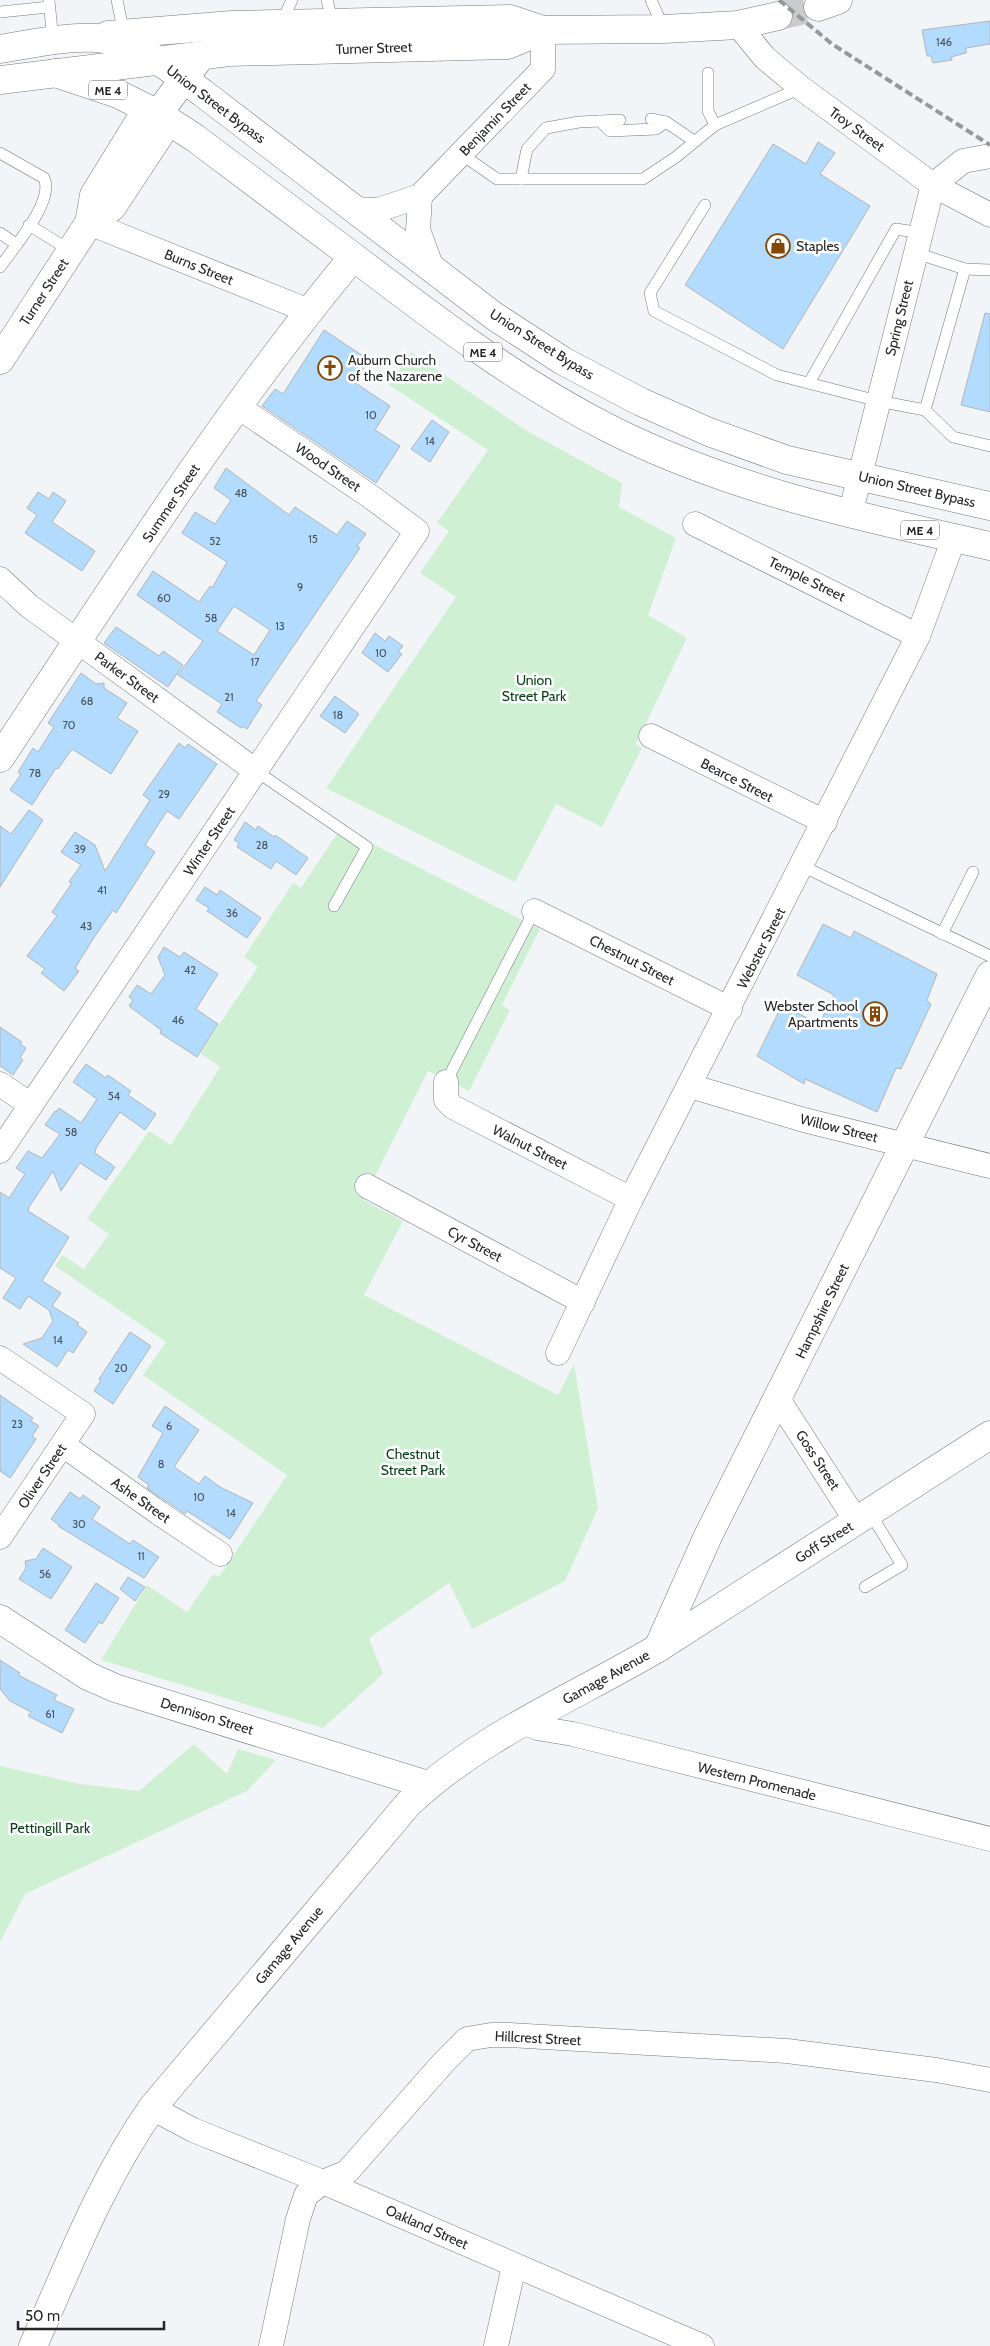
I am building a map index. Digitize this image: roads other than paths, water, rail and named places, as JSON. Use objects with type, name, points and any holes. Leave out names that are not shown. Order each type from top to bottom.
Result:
[{"type":"main road","name":"Turner Street","points":[[82,38],[224,26],[280,24],[330,11],[510,19],[543,30],[664,29],[738,25],[778,16]]},
{"type":"main road","points":[[158,114],[224,26]]},
{"type":"main road","name":"Turner Street","points":[[55,73],[230,52],[508,44],[543,30]]},
{"type":"main road","name":"ME 4","points":[[0,49],[82,38],[98,38],[122,43],[156,60]]},
{"type":"main road","name":"Union Street Bypass","points":[[156,60],[184,79],[494,316],[563,361],[641,402],[709,432],[778,456],[859,477],[990,506]]},
{"type":"main road","name":"ME 4","points":[[0,80],[55,73],[118,94],[158,114],[195,138],[470,344],[543,392],[609,429],[679,460],[771,492],[850,515],[990,546]]},
{"type":"main road","name":"Turner Street","points":[[0,360],[89,223],[112,207],[155,142],[160,134],[158,114]]},
{"type":"main road","name":"Summer Street","points":[[0,758],[237,406],[308,311],[354,257]]},
{"type":"main road","name":"Hampshire Street","points":[[658,1648],[708,1536],[990,975]]},
{"type":"main road","name":"Goff Street","points":[[658,1648],[990,1435]]},
{"type":"main road","name":"Dennison Street","points":[[0,1618],[88,1676],[115,1688],[428,1785]]},
{"type":"main road","name":"Gamage Avenue","points":[[33,2346],[117,2164],[152,2108],[408,1804],[453,1765],[524,1722],[658,1648]]},
{"type":"street","name":"Troy Street","points":[[738,25],[766,58],[800,88],[934,185],[990,215]]},
{"type":"street","name":"Benjamin Street","points":[[353,209],[378,210],[420,196],[542,68],[543,30]]},
{"type":"street","points":[[934,185],[963,161],[990,156]]},
{"type":"street","name":"Spring Street","points":[[850,515],[934,185]]},
{"type":"street","points":[[420,196],[418,230],[432,268]]},
{"type":"street","name":"Burns Street","points":[[89,223],[308,311]]},
{"type":"street","name":"Wood Street","points":[[237,406],[371,497],[417,531]]},
{"type":"street","name":"Temple Street","points":[[695,524],[918,636]]},
{"type":"street","name":"Winter Street","points":[[0,1151],[417,531]]},
{"type":"street","name":"Webster Street","points":[[558,1353],[631,1199],[730,1009],[918,636],[954,538]]},
{"type":"street","name":"Parker Street","points":[[0,580],[29,606],[256,771]]},
{"type":"street","name":"Bearce Street","points":[[651,736],[825,822]]},
{"type":"street","name":"Chestnut Street","points":[[534,911],[730,1009]]},
{"type":"street","name":"Walnut Street","points":[[446,1082],[446,1100],[453,1107],[631,1199]]},
{"type":"street","points":[[0,1084],[31,1105]]},
{"type":"street","name":"Willow Street","points":[[690,1086],[804,1120],[990,1166]]},
{"type":"street","name":"Cyr Street","points":[[367,1186],[583,1302]]},
{"type":"street","name":"Oliver Street","points":[[0,1358],[83,1414],[0,1537]]},
{"type":"street","name":"Goss Street","points":[[778,1399],[864,1517]]},
{"type":"street","name":"Ashe Street","points":[[62,1445],[159,1514],[220,1554]]},
{"type":"street","name":"Western Promenade","points":[[524,1722],[537,1728],[573,1734],[990,1839]]},
{"type":"street","name":"Hillcrest Street","points":[[271,2346],[298,2219],[306,2195],[323,2182],[347,2172],[443,2063],[467,2039],[510,2034],[787,2051],[936,2070],[990,2080]]},
{"type":"street","name":"Oakland Street","points":[[152,2108],[193,2130],[323,2182],[702,2346]]},
{"type":"street","points":[[496,2346],[514,2266]]},
{"type":"lane","points":[[118,0],[124,34]]},
{"type":"lane","points":[[280,24],[292,0]]},
{"type":"lane","points":[[651,0],[664,29]]},
{"type":"lane","points":[[0,12],[49,3],[53,42]]},
{"type":"lane","points":[[708,73],[708,110],[715,125]]},
{"type":"lane","points":[[460,154],[498,179],[643,179],[715,125],[800,88]]},
{"type":"lane","points":[[651,119],[666,122],[694,141]]},
{"type":"lane","points":[[521,179],[527,149],[546,128],[579,122],[620,120]]},
{"type":"lane","points":[[600,121],[610,131],[656,129],[666,122]]},
{"type":"lane","points":[[0,153],[44,178],[47,188],[44,203],[0,267]]},
{"type":"lane","points":[[705,205],[650,293],[654,311],[777,375],[878,401],[925,410],[953,437],[990,446]]},
{"type":"lane","points":[[29,225],[71,251]]},
{"type":"lane","points":[[809,383],[896,229],[965,268],[990,270]]},
{"type":"lane","points":[[0,233],[16,244]]},
{"type":"lane","points":[[925,410],[965,268]]},
{"type":"lane","points":[[256,771],[367,847],[334,906]]},
{"type":"lane","points":[[802,866],[990,956]]},
{"type":"lane","points":[[942,934],[973,872]]},
{"type":"lane","points":[[446,1082],[534,911]]},
{"type":"lane","points":[[864,1517],[902,1565],[865,1587]]},
{"type":"tunnel","points":[[778,16],[818,7]]},
{"type":"railway","points":[[779,0],[832,44],[990,145]]},
{"type":"place","name":"Staples","points":[[778,246]]},
{"type":"place","name":"Auburn Church of the Nazarene","points":[[330,368]]},
{"type":"place","name":"Webster School Apartments","points":[[875,1014]]},
{"type":"park label","name":"Union Street Park","points":[[534,688]]},
{"type":"park label","name":"Chestnut Street Park","points":[[413,1462]]},
{"type":"park label","name":"Pettingill Park","points":[[50,1828]]}]
